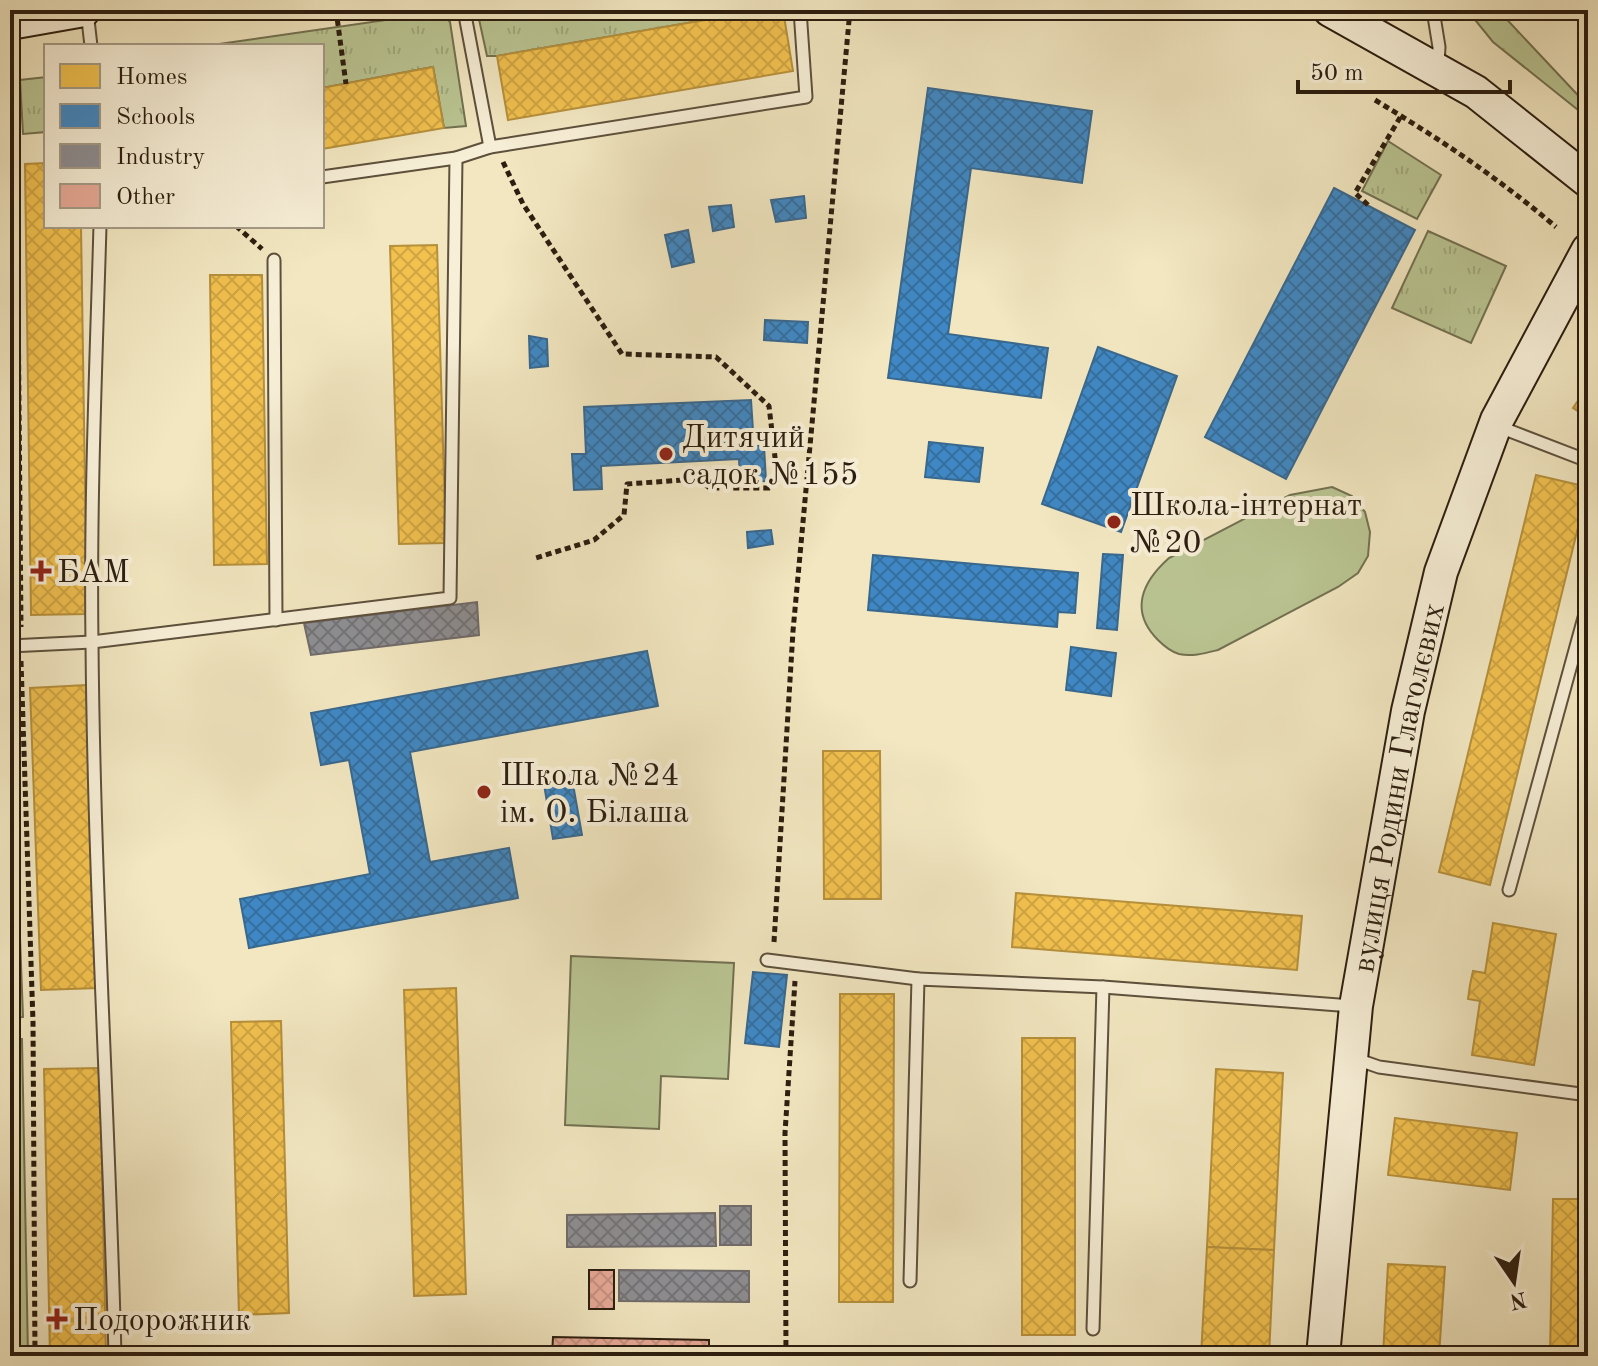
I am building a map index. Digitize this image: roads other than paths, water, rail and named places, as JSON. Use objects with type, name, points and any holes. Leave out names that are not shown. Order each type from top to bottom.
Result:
[{"type":"street","points":[[10,23],[86,10]]},
{"type":"street","points":[[1330,10],[1476,92],[1588,181]]},
{"type":"street","name":"вулиця Родини Глаголєвих","points":[[1323,1356],[1356,1006],[1408,711],[1422,649],[1441,572],[1497,420],[1588,250]]},
{"type":"lane","points":[[86,10],[91,44]]},
{"type":"lane","points":[[464,10],[493,146]]},
{"type":"lane","points":[[324,177],[456,158],[493,146],[806,97],[800,10]]},
{"type":"lane","points":[[1433,10],[1439,47],[1437,69]]},
{"type":"lane","points":[[15,645],[92,642],[450,598],[456,158]]},
{"type":"lane","points":[[100,228],[92,642],[101,1014],[115,1356]]},
{"type":"lane","points":[[274,260],[276,620]]},
{"type":"lane","points":[[1497,420],[1510,431],[1588,461]]},
{"type":"lane","points":[[1509,890],[1588,603]]},
{"type":"lane","points":[[767,960],[918,979],[1103,987],[1356,1006]]},
{"type":"lane","points":[[910,1281],[918,979]]},
{"type":"lane","points":[[1093,1329],[1103,987]]},
{"type":"lane","points":[[1351,1057],[1379,1067],[1588,1095]]},
{"type":"place","name":"Дитячий садок №155","points":[[666,454]]},
{"type":"place","name":"Школа-інтернат №20","points":[[1114,522]]},
{"type":"place","name":"БАМ","points":[[41,571]]},
{"type":"place","name":"Школа №24 ім. О. Білаша","points":[[484,792]]},
{"type":"place","name":"Подорожник","points":[[57,1319]]}]
